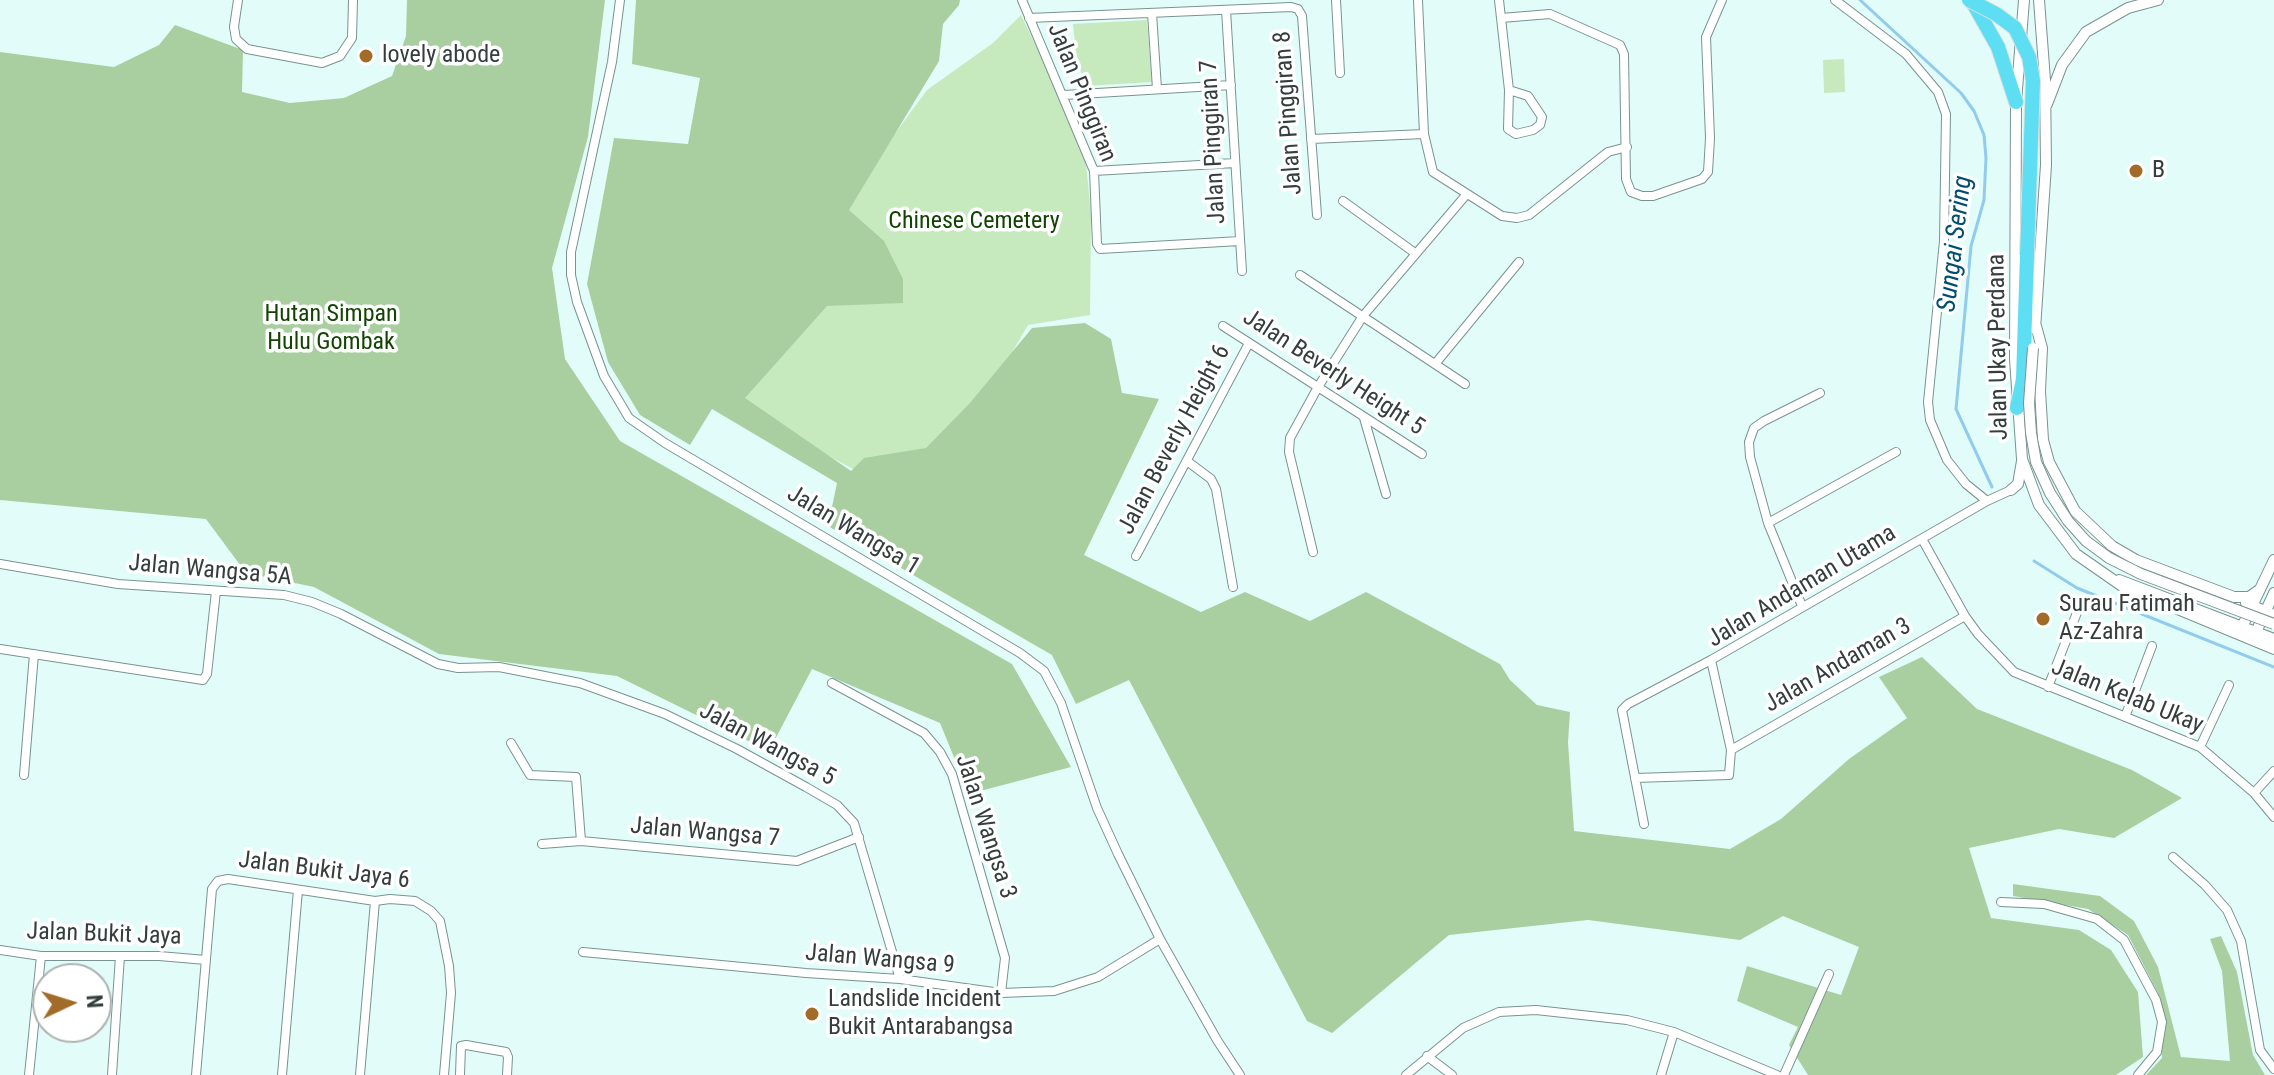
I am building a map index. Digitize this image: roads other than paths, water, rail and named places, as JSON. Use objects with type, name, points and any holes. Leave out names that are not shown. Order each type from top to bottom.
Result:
[{"type":"highway","points":[[1970,0],[1998,47],[2016,102]]},
{"type":"highway","points":[[1970,0],[2015,28],[2029,57],[2033,81],[2023,379],[2017,408]]},
{"type":"street","points":[[238,0],[234,27],[236,39],[247,49],[322,63],[340,56],[352,38],[353,0]]},
{"type":"street","name":"Jalan Wangsa 1","points":[[620,0],[612,62],[571,252],[571,275],[577,302],[604,376],[629,418],[665,443],[1020,653],[1044,671],[1061,703],[1097,808],[1160,939],[1240,1075]]},
{"type":"street","points":[[1022,0],[1031,0]]},
{"type":"street","name":"Jalan Pinggiran","points":[[1022,0],[1094,171],[1097,244],[1100,249],[1240,241]]},
{"type":"street","points":[[1336,0],[1340,73]]},
{"type":"street","points":[[1418,0],[1424,134],[1433,172],[1502,216],[1517,218],[1529,215],[1608,152],[1627,147]]},
{"type":"street","points":[[1499,0],[1509,90],[1508,129],[1516,134],[1540,125],[1542,117],[1528,96],[1509,90]]},
{"type":"street","points":[[1501,18],[1550,14],[1620,45],[1624,54],[1626,179],[1631,192],[1653,196],[1702,179],[1708,172],[1710,138],[1706,37],[1722,0]]},
{"type":"street","points":[[1835,0],[1906,54],[1938,92],[1946,114],[1944,241],[1928,402],[1930,420],[1947,460],[1966,484],[1987,501]]},
{"type":"street","name":"Jalan Ukay Perdana","points":[[2024,0],[2016,102],[2015,359],[2022,459],[2039,505],[2076,554],[2132,591],[2274,649]]},
{"type":"street","name":"Jalan Ukay Perdana","points":[[2039,0],[2046,165],[2029,403],[2033,448],[2050,493],[2068,521],[2086,541],[2109,558],[2141,574],[2274,624]]},
{"type":"street","points":[[2045,110],[2062,65],[2086,32],[2128,8],[2158,0]]},
{"type":"street","name":"Jalan Pinggiran 8","points":[[1226,10],[1298,9],[1302,16],[1317,215]]},
{"type":"street","points":[[1029,18],[1226,10]]},
{"type":"street","name":"Jalan Pinggiran 7","points":[[1226,10],[1242,271]]},
{"type":"street","points":[[1152,13],[1157,89]]},
{"type":"street","points":[[1064,95],[1231,85]]},
{"type":"street","points":[[1311,139],[1424,134]]},
{"type":"street","points":[[1094,171],[1235,163]]},
{"type":"street","points":[[1313,552],[1289,452],[1290,438],[1363,316],[1466,195]]},
{"type":"street","points":[[1343,201],[1415,253]]},
{"type":"street","points":[[1435,364],[1519,262]]},
{"type":"street","points":[[1300,275],[1465,384]]},
{"type":"street","name":"Jalan Beverly Height 5","points":[[1223,326],[1422,454]]},
{"type":"street","points":[[2036,326],[2042,348],[2040,391],[2043,440],[2049,462],[2075,511],[2112,546],[2136,560],[2270,613]]},
{"type":"street","name":"Jalan Beverly Height 6","points":[[1136,556],[1249,343]]},
{"type":"street","points":[[1802,606],[1768,523],[1750,457],[1749,442],[1754,428],[1820,393]]},
{"type":"street","points":[[1364,417],[1386,494]]},
{"type":"street","points":[[1768,523],[1896,452]]},
{"type":"street","points":[[2022,459],[2020,477],[2011,490],[2028,494],[2039,505]]},
{"type":"street","points":[[1187,461],[1211,479],[1216,489],[1233,587]]},
{"type":"street","name":"Jalan Andaman Utama","points":[[1731,750],[1711,660],[2011,490]]},
{"type":"street","name":"Jalan Kelab Ukay","points":[[1922,539],[1965,616],[2014,672],[2200,747],[2254,793],[2274,817]]},
{"type":"street","points":[[2242,627],[2274,560]]},
{"type":"street","name":"Jalan Wangsa 5A","points":[[0,564],[118,584],[284,595],[312,602],[438,664],[458,668],[499,667]]},
{"type":"street","points":[[2113,578],[2274,639]]},
{"type":"street","points":[[2234,597],[2249,597],[2259,590]]},
{"type":"street","points":[[0,649],[203,680],[207,674],[216,591]]},
{"type":"street","points":[[2256,632],[2270,613],[2274,593]]},
{"type":"street","points":[[2048,687],[2078,610]]},
{"type":"street","name":"Jalan Andaman 3","points":[[1731,750],[1965,616]]},
{"type":"street","points":[[2125,717],[2152,646]]},
{"type":"street","points":[[24,775],[34,654]]},
{"type":"street","points":[[1644,824],[1622,710],[1711,660]]},
{"type":"street","name":"Jalan Wangsa 5","points":[[499,667],[580,683],[665,714],[737,749],[837,805],[854,823],[900,979]]},
{"type":"street","name":"Jalan Wangsa 3","points":[[832,683],[924,733],[940,752],[952,774],[1005,958],[1001,993]]},
{"type":"street","points":[[2200,747],[2229,685]]},
{"type":"street","points":[[511,743],[530,775],[576,777],[581,841]]},
{"type":"street","points":[[1635,778],[1725,777],[1730,771],[1731,750]]},
{"type":"street","points":[[2254,793],[2274,771]]},
{"type":"street","name":"Jalan Wangsa 7","points":[[542,844],[581,841],[797,861],[859,837]]},
{"type":"street","points":[[2173,857],[2205,885],[2227,910],[2241,941],[2260,1050],[2274,1069]]},
{"type":"street","name":"Jalan Bukit Jaya 6","points":[[206,960],[212,889],[218,881],[228,879],[375,901],[415,901],[440,921],[449,966],[451,993],[444,1075]]},
{"type":"street","points":[[282,1075],[298,890]]},
{"type":"street","points":[[360,1075],[375,901]]},
{"type":"street","points":[[2001,902],[2044,904],[2097,919],[2124,940],[2156,1000],[2162,1022],[2157,1052],[2138,1075]]},
{"type":"street","name":"Jalan Wangsa 9","points":[[583,952],[900,979],[1001,993],[1054,991],[1098,977],[1160,939]]},
{"type":"street","name":"Jalan Bukit Jaya","points":[[0,950],[41,956],[159,956],[206,960]]},
{"type":"street","points":[[29,1075],[41,956]]},
{"type":"street","points":[[112,1075],[120,956]]},
{"type":"street","points":[[196,1075],[206,960]]},
{"type":"street","points":[[1784,1075],[1829,974]]},
{"type":"street","points":[[1406,1075],[1463,1028],[1499,1012],[1518,1010],[1627,1020],[1674,1032],[1777,1075]]},
{"type":"street","points":[[1661,1075],[1674,1032]]},
{"type":"street","points":[[460,1075],[461,1046],[466,1045],[506,1052],[507,1075]]},
{"type":"street","points":[[1427,1056],[1452,1075]]},
{"type":"waterway","name":"Sungai Sering","points":[[1860,0],[1961,93],[1974,111],[1984,135],[1984,200],[1971,246],[1956,409],[1992,487]]},
{"type":"waterway","name":"Sungai Sering","points":[[2034,561],[2077,588],[2274,667]]},
{"type":"place","name":"lovely abode","points":[[366,56]]},
{"type":"place","name":"B","points":[[2136,171]]},
{"type":"place","name":"Surau Fatimah Az-Zahra","points":[[2043,619]]},
{"type":"place","name":"Landslide Incident Bukit Antarabangsa","points":[[812,1014]]},
{"type":"park label","name":"Chinese Cemetery","points":[[974,222]]},
{"type":"park label","name":"Hutan Simpan Hulu Gombak","points":[[331,329]]}]
